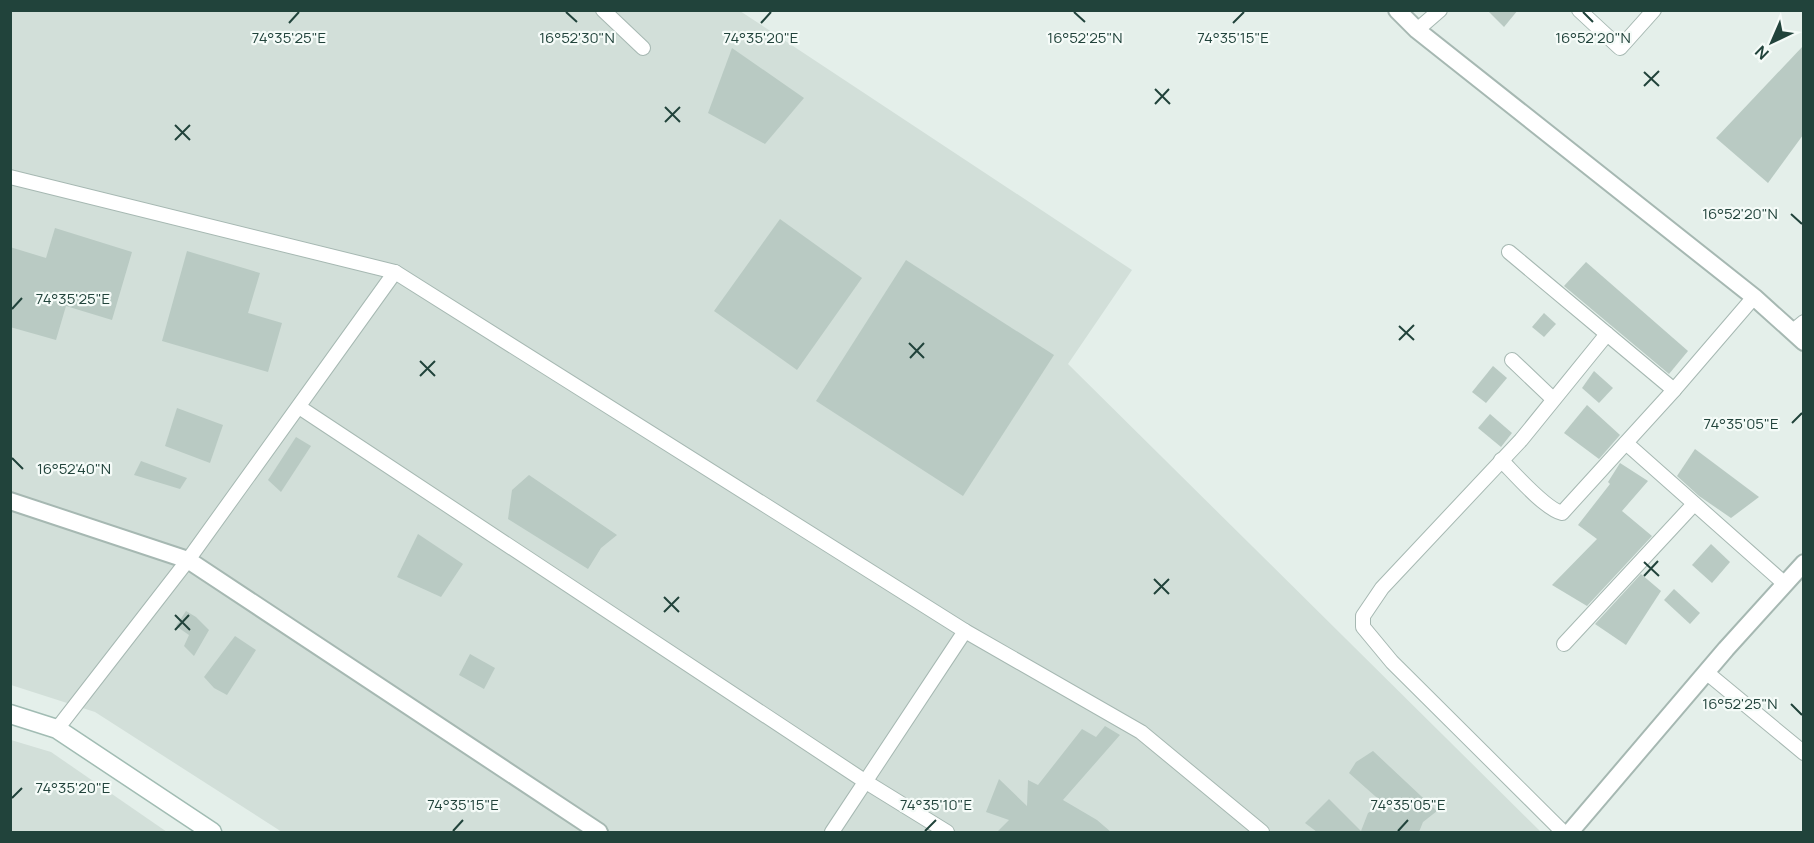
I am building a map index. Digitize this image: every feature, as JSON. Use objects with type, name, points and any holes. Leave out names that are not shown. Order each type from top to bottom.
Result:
[{"type":"main road","points":[[10,714],[57,729],[212,832]]},
{"type":"street","points":[[603,10],[643,48]]},
{"type":"street","points":[[1397,10],[1417,30],[1800,332]]},
{"type":"street","points":[[1417,30],[1440,10]]},
{"type":"street","points":[[1579,10],[1620,48],[1654,10]]},
{"type":"street","points":[[10,177],[395,272],[965,632],[1141,732],[1262,832]]},
{"type":"street","points":[[1509,252],[1674,390]]},
{"type":"street","points":[[57,729],[188,560],[395,272]]},
{"type":"street","points":[[1501,460],[1547,505],[1562,513],[1674,390],[1754,297]]},
{"type":"street","points":[[1563,832],[1392,662],[1363,627],[1363,616],[1382,588],[1521,440],[1607,334]]},
{"type":"street","points":[[1512,360],[1553,399]]},
{"type":"street","points":[[299,407],[866,782],[947,832]]},
{"type":"street","points":[[1626,443],[1785,584]]},
{"type":"street","points":[[10,501],[188,560],[599,832]]},
{"type":"street","points":[[1564,644],[1694,504]]},
{"type":"street","points":[[1570,832],[1706,672],[1803,563]]},
{"type":"street","points":[[832,832],[965,632]]},
{"type":"street","points":[[1706,672],[1803,753]]},
{"type":"shaded area","points":[[11,11],[740,11],[1132,270],[1068,364],[1541,832],[282,832],[95,712],[11,685]]},
{"type":"shaded area","points":[[11,740],[51,752],[167,832],[11,832]]},
{"type":"building","points":[[1487,10],[1518,10],[1504,27]]},
{"type":"building","points":[[1803,46],[1803,135],[1768,183],[1716,138]]},
{"type":"building","points":[[732,48],[804,98],[765,144],[708,113]]},
{"type":"building","points":[[780,219],[862,278],[797,370],[714,311]]},
{"type":"building","points":[[55,228],[132,252],[112,320],[66,306],[56,340],[10,327],[10,247],[46,258]]},
{"type":"building","points":[[187,251],[260,273],[248,313],[282,323],[268,372],[162,341]]},
{"type":"building","points":[[906,260],[1054,355],[963,496],[816,401]]},
{"type":"building","points":[[1586,262],[1688,351],[1669,374],[1564,286]]},
{"type":"building","points":[[1544,313],[1556,324],[1544,337],[1532,327]]},
{"type":"building","points":[[1493,366],[1507,378],[1486,403],[1472,392]]},
{"type":"building","points":[[1594,371],[1613,388],[1599,403],[1582,388]]},
{"type":"building","points":[[1587,405],[1620,435],[1599,459],[1564,433]]},
{"type":"building","points":[[177,408],[223,425],[210,463],[165,446]]},
{"type":"building","points":[[1490,414],[1512,433],[1501,447],[1478,428]]},
{"type":"building","points":[[296,437],[311,446],[281,492],[268,480]]},
{"type":"building","points":[[1695,449],[1759,497],[1731,518],[1699,496],[1677,476]]},
{"type":"building","points":[[141,461],[187,478],[180,489],[134,475]]},
{"type":"building","points":[[1620,463],[1648,481],[1622,511],[1652,536],[1587,606],[1552,585],[1597,539],[1578,525],[1610,484],[1608,482]]},
{"type":"building","points":[[529,475],[617,535],[601,548],[588,569],[508,519],[512,490]]},
{"type":"building","points":[[418,534],[463,564],[441,597],[397,577]]},
{"type":"building","points":[[1711,544],[1730,562],[1712,583],[1692,565]]},
{"type":"building","points":[[1641,574],[1661,591],[1626,645],[1595,624]]},
{"type":"building","points":[[1674,589],[1700,613],[1690,624],[1664,600]]},
{"type":"building","points":[[186,611],[209,630],[194,656],[184,646],[189,635],[176,626]]},
{"type":"building","points":[[235,636],[256,650],[227,695],[214,688],[204,677]]},
{"type":"building","points":[[470,654],[495,668],[484,689],[459,675]]},
{"type":"building","points":[[1105,726],[1120,735],[1063,800],[1097,820],[1111,832],[997,832],[1009,820],[986,812],[999,779],[1027,806],[1028,780],[1038,785],[1082,729],[1096,737]]},
{"type":"building","points":[[1373,751],[1437,811],[1423,822],[1419,832],[1317,832],[1305,823],[1329,799],[1361,831],[1368,813],[1384,804],[1349,773],[1356,762]]}]
